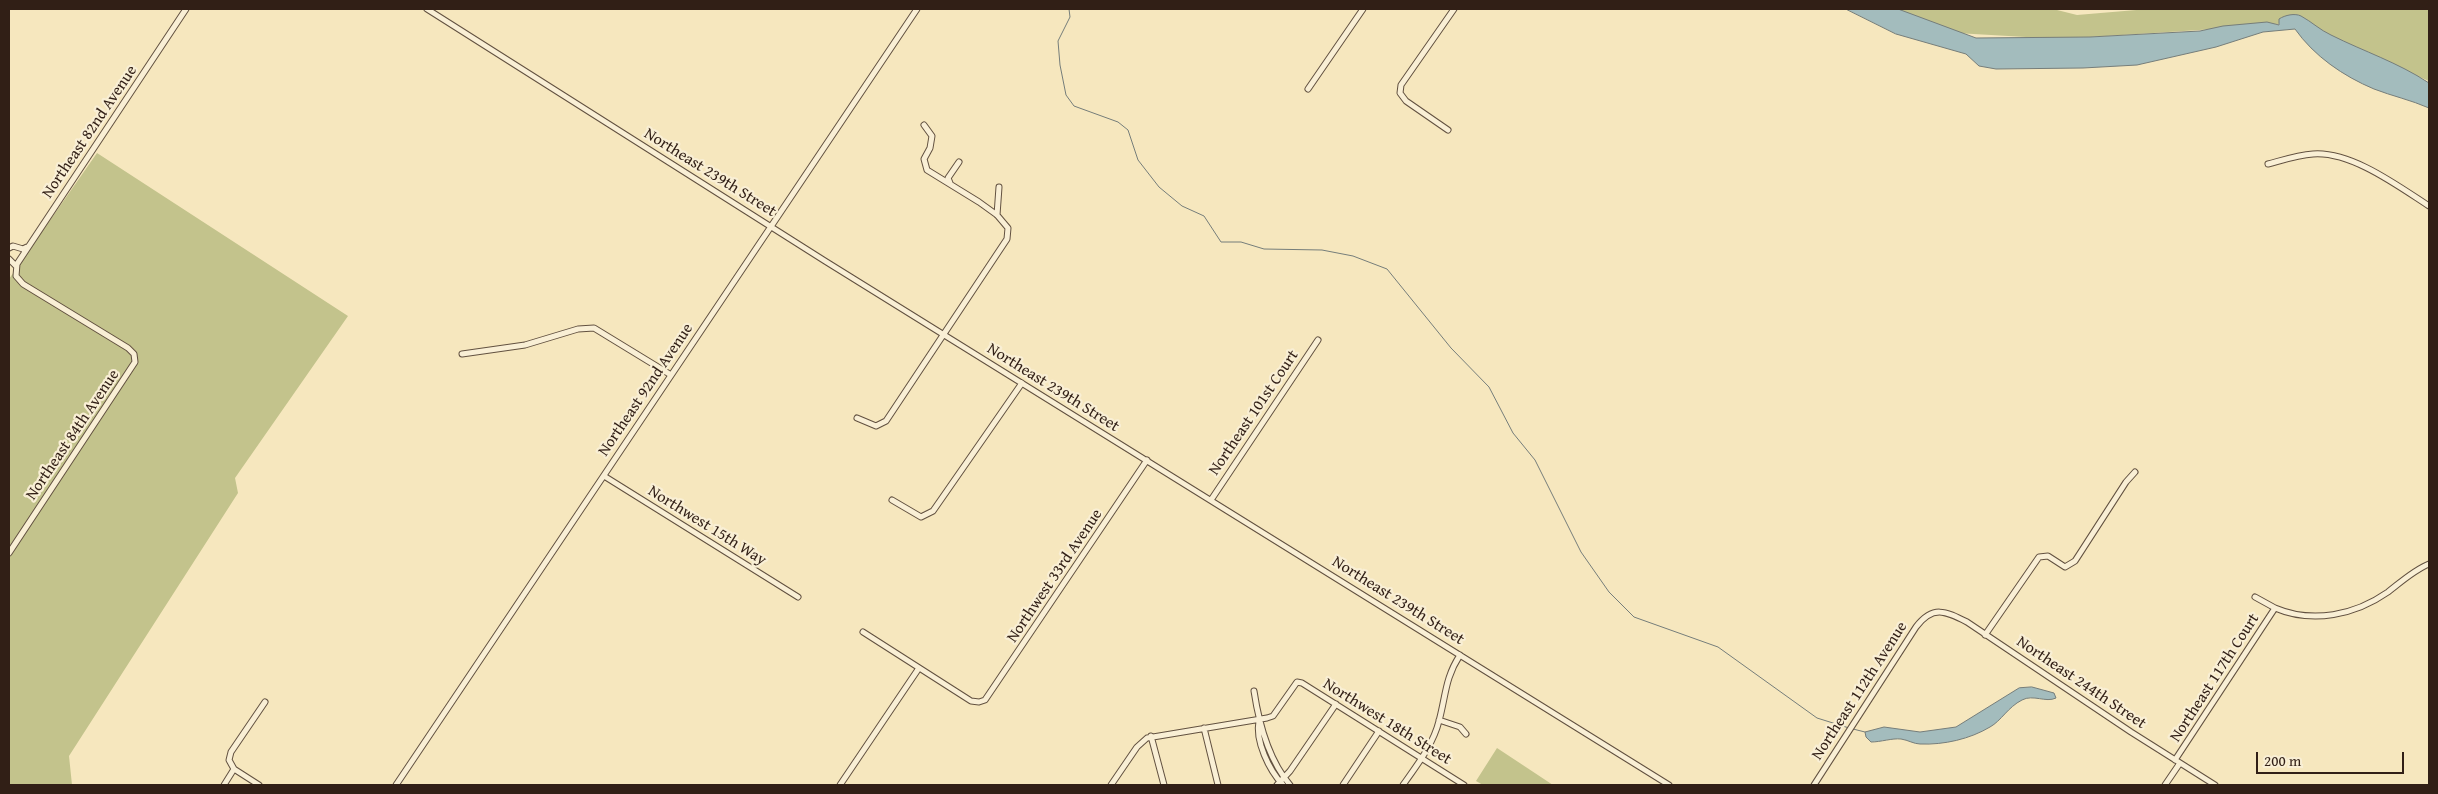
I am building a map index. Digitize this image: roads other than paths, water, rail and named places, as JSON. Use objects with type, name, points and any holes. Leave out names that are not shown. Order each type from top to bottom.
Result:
[{"type":"street","name":"Northeast 82nd Avenue","points":[[16,268],[27,247],[186,9]]},
{"type":"street","name":"Northeast 239th Street","points":[[427,9],[771,227],[1669,785]]},
{"type":"street","name":"Northeast 92nd Avenue","points":[[396,785],[917,9]]},
{"type":"street","points":[[1308,89],[1364,9]]},
{"type":"street","points":[[1448,130],[1406,101],[1400,93],[1401,85],[1454,9]]},
{"type":"street","points":[[857,418],[876,426],[886,422],[1007,239],[1008,228],[997,215],[930,172],[925,166],[924,159],[930,148],[932,136],[924,125]]},
{"type":"street","points":[[2268,164],[2315,154],[2332,156],[2380,175],[2429,206]]},
{"type":"street","points":[[950,184],[948,178],[958,162]]},
{"type":"street","points":[[997,215],[999,187]]},
{"type":"street","points":[[9,248],[13,246],[23,249],[27,247]]},
{"type":"street","points":[[9,258],[16,268]]},
{"type":"street","name":"Northeast 84th Avenue","points":[[9,553],[135,362],[134,354],[128,348],[33,291],[19,280],[16,268]]},
{"type":"street","points":[[462,354],[525,345],[578,329],[594,328],[671,375]]},
{"type":"street","name":"Northeast 101st Court","points":[[1211,500],[1318,340]]},
{"type":"street","points":[[892,500],[921,517],[933,512],[1022,383]]},
{"type":"street","name":"Northwest 33rd Avenue","points":[[919,668],[971,701],[980,702],[989,696],[1147,460]]},
{"type":"street","points":[[1985,635],[2040,557],[2045,555],[2065,566],[2073,563],[2126,482],[2135,472]]},
{"type":"street","name":"Northwest 15th Way","points":[[604,476],[798,597]]},
{"type":"street","name":"Northeast 117th Court","points":[[2256,597],[2275,608],[2319,616],[2351,612],[2376,600],[2416,571],[2429,564]]},
{"type":"street","name":"Northeast 117th Court","points":[[2165,785],[2275,608]]},
{"type":"street","name":"Northeast 244th Street","points":[[1930,613],[1947,612],[2215,785]]},
{"type":"street","name":"Northeast 112th Avenue","points":[[1814,785],[1916,627],[1930,613]]},
{"type":"street","points":[[840,785],[919,668],[862,632]]},
{"type":"street","points":[[1403,785],[1422,758],[1439,720],[1446,679],[1460,654]]},
{"type":"street","name":"Northwest 18th Street","points":[[1259,720],[1272,716],[1297,682],[1336,704],[1463,785]]},
{"type":"street","points":[[1254,691],[1259,720],[1257,729],[1262,746],[1281,783]]},
{"type":"street","points":[[259,785],[234,769],[229,758],[231,752],[265,702]]},
{"type":"street","points":[[1281,783],[1336,704]]},
{"type":"street","points":[[1111,785],[1144,740],[1151,736],[1259,720]]},
{"type":"street","points":[[1439,720],[1460,727],[1466,734]]},
{"type":"street","points":[[1204,728],[1218,785]]},
{"type":"street","points":[[1343,785],[1379,731]]},
{"type":"street","points":[[1151,736],[1164,785]]},
{"type":"street","points":[[224,785],[234,769]]},
{"type":"street","points":[[1281,783],[1290,785]]},
{"type":"water","points":[[1846,9],[1898,9],[1976,38],[2090,37],[2200,31],[2223,26],[2267,22],[2279,25],[2279,19],[2296,15],[2305,18],[2327,33],[2393,63],[2429,83],[2429,108],[2374,89],[2351,78],[2320,56],[2295,29],[2263,32],[2216,47],[2137,65],[1996,69],[1979,66],[1966,54],[1896,34]]},
{"type":"water","points":[[2032,687],[2054,693],[2056,698],[2048,700],[2026,698],[2013,706],[1994,724],[1965,738],[1947,742],[1920,744],[1898,739],[1871,742],[1866,737],[1865,732],[1884,727],[1920,732],[1956,727],[2019,688]]},
{"type":"waterway","points":[[1069,9],[1070,17],[1058,41],[1060,65],[1066,95],[1074,106],[1118,122],[1128,130],[1138,160],[1159,187],[1182,206],[1204,216],[1221,242],[1241,242],[1264,249],[1322,250],[1353,256],[1387,269],[1451,348],[1489,387],[1513,433],[1535,460],[1581,552],[1609,592],[1634,617],[1718,647],[1817,718],[1849,728]]},
{"type":"waterway","points":[[1853,729],[1865,732]]}]
